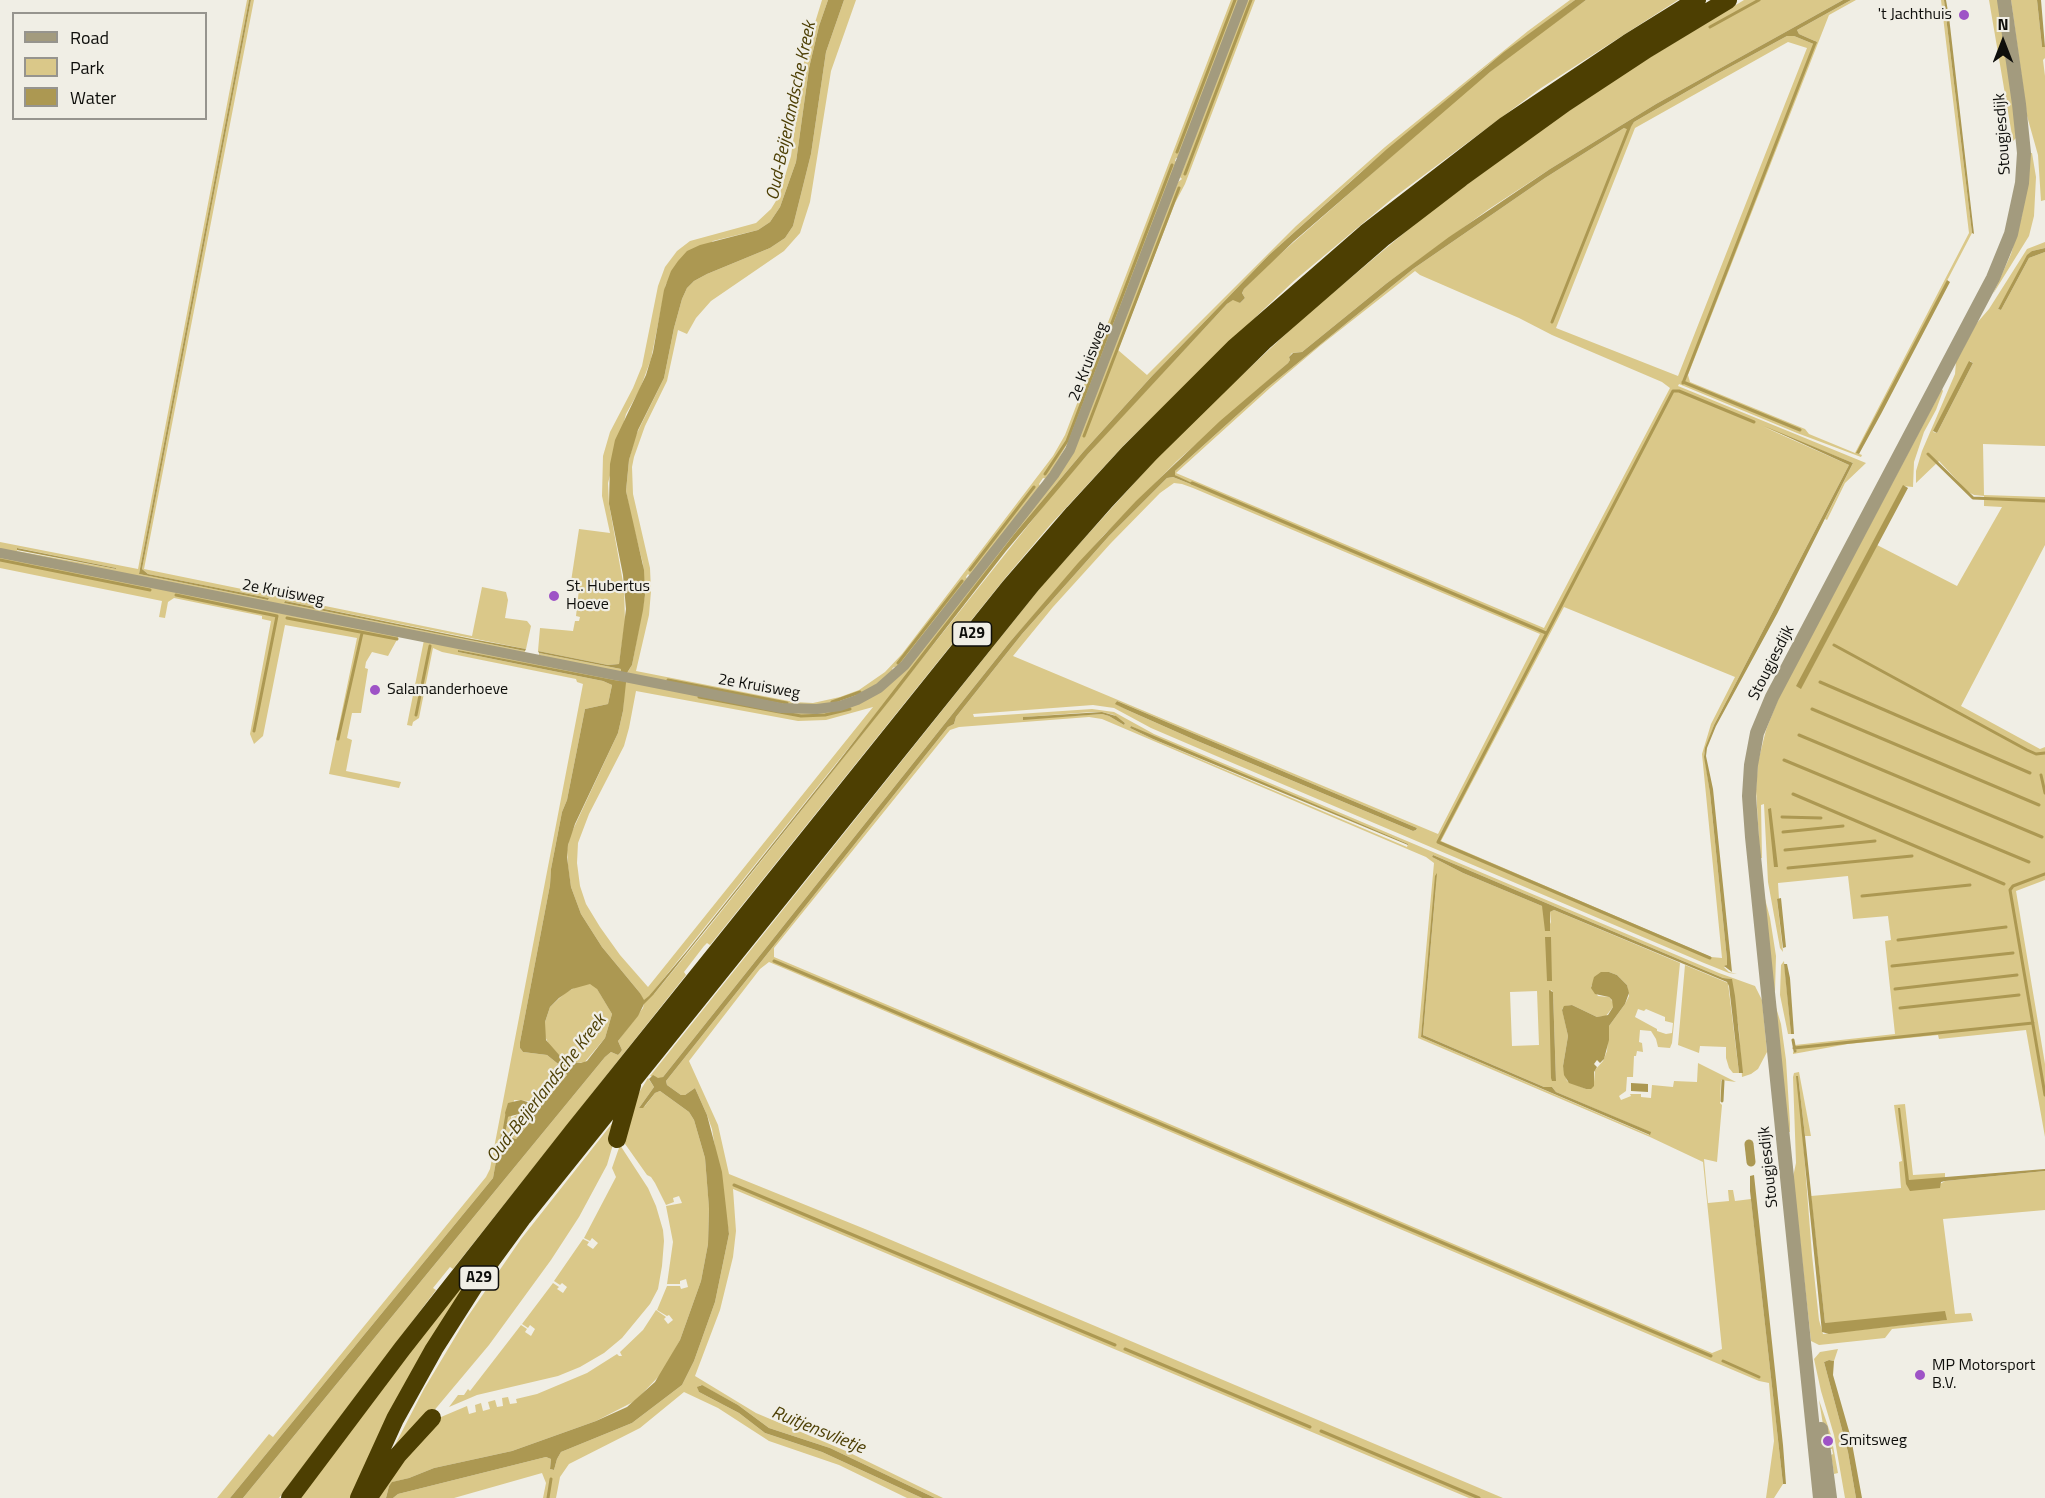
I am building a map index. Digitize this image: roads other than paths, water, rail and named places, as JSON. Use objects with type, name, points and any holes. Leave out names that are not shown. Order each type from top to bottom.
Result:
[{"type":"highway","name":"A29","points":[[290,1498],[402,1349],[573,1130],[996,604],[1122,461],[1234,348],[1366,232],[1468,153],[1543,99],[1628,42],[1697,0]]},
{"type":"highway","name":"A29","points":[[359,1498],[410,1390],[458,1309],[523,1217],[1031,585],[1106,500],[1263,342],[1335,279],[1461,177],[1565,103],[1647,49],[1728,0]]},
{"type":"highway","name":"A29","points":[[617,1139],[633,1079]]},
{"type":"highway","points":[[368,1498],[390,1464],[432,1418]]},
{"type":"street","name":"2e Kruisweg","points":[[0,553],[781,708],[812,710],[840,706],[861,697],[888,681],[905,665],[1054,475],[1072,446],[1244,0]]},
{"type":"street","name":"Stougjesdijk","points":[[1820,1498],[1753,847],[1749,796],[1751,765],[1757,734],[1772,697],[1993,278],[2011,234],[2022,183],[2024,153],[2004,0]]},
{"type":"street","name":"Stougjesdijk","points":[[1810,1387],[1820,1422],[1830,1498]]},
{"type":"water","points":[[249,0],[251,0],[142,569],[148,574],[269,598],[268,600],[139,574]]},
{"type":"water","points":[[828,0],[844,0],[826,52],[811,154],[793,226],[785,238],[770,248],[707,274],[687,288],[674,328],[664,378],[638,430],[629,460],[626,491],[644,570],[643,610],[632,665],[627,673],[618,733],[575,824],[568,845],[567,857],[571,887],[581,914],[602,947],[644,1000],[687,951],[835,766],[1015,533],[1083,452],[1152,376],[1269,255],[1387,149],[1504,52],[1575,0],[1586,0],[1490,72],[1294,241],[1244,289],[1242,293],[1245,298],[1240,303],[1233,300],[1227,304],[1088,454],[1006,551],[894,695],[654,994],[644,1004],[638,1016],[618,1041],[622,1050],[620,1053],[618,1055],[611,1052],[605,1057],[243,1498],[230,1498],[493,1178],[501,1134],[516,1139],[534,1117],[523,1113],[507,1117],[505,1113],[508,1103],[521,1100],[541,1106],[567,1075],[562,1067],[547,1055],[523,1052],[520,1042],[562,812],[567,800],[585,709],[608,704],[612,685],[603,681],[458,652],[458,650],[619,681],[621,669],[538,651],[608,665],[619,664],[626,609],[623,575],[609,504],[610,464],[615,440],[646,375],[653,352],[664,290],[671,271],[678,261],[687,251],[700,245],[758,230],[770,222],[780,207],[796,162],[809,68]],"holes":[[[590,984],[597,989],[612,1014],[605,1038],[587,1061],[572,1062],[561,1057],[546,1040],[545,1022],[550,1007],[572,989]]]},
{"type":"water","points":[[1843,0],[1851,0],[1797,30],[1799,34],[1817,42],[1816,45],[1794,36],[1787,36],[1717,74],[1634,122],[1629,130],[1624,128],[1545,178],[1413,269],[1267,388],[1175,471],[1175,475],[1193,485],[1173,477],[1167,478],[1109,536],[1022,634],[956,717],[954,724],[948,727],[666,1081],[667,1085],[681,1095],[695,1088],[707,1115],[722,1172],[729,1234],[715,1302],[694,1361],[682,1385],[632,1423],[561,1452],[554,1470],[550,1469],[551,1459],[546,1457],[386,1498],[392,1482],[434,1468],[512,1451],[596,1421],[627,1407],[655,1382],[680,1340],[701,1281],[708,1244],[709,1208],[705,1158],[694,1120],[689,1112],[660,1091],[655,1093],[643,1108],[639,1108],[654,1087],[649,1079],[653,1075],[658,1078],[663,1077],[1009,643],[1078,563],[1136,501],[1220,421],[1288,363],[1293,353],[1302,352],[1387,283],[1449,237],[1550,169],[1656,104]]},
{"type":"water","points":[[1944,0],[1946,0],[1949,17],[1974,234],[1972,233]]},
{"type":"water","points":[[2037,0],[2041,0],[2045,47],[2042,47]]},
{"type":"water","points":[[2045,248],[2045,252],[2029,258],[2001,310],[1998,309],[2027,255],[2032,251]]},
{"type":"water","points":[[1947,280],[1950,282],[1881,414],[1859,454],[1856,453]]},
{"type":"water","points":[[1969,361],[1973,363],[1937,433],[1933,431]]},
{"type":"water","points":[[1764,426],[1853,463],[1777,614],[1716,726],[1707,748],[1706,756],[1713,789],[1732,972],[1724,966],[1727,965],[1727,959],[1710,793],[1704,757],[1705,748],[1714,725],[1849,465]]},
{"type":"water","points":[[1903,485],[1908,488],[1801,689],[1796,686]]},
{"type":"water","points":[[17,548],[116,568],[116,569],[17,550]]},
{"type":"water","points":[[285,601],[526,649],[525,651],[284,603]]},
{"type":"water","points":[[1117,701],[1417,828],[1413,831],[1195,740],[1115,704]]},
{"type":"water","points":[[1102,712],[1116,716],[1125,723],[1124,725],[1102,714],[1023,720],[1023,717]]},
{"type":"water","points":[[1131,726],[1408,845],[1153,739],[1130,728]]},
{"type":"water","points":[[1771,808],[1778,867],[1774,867],[1768,809]]},
{"type":"water","points":[[1433,855],[1723,978],[1732,979],[1743,1073],[1739,1073],[1727,982],[1554,910],[1550,912],[1550,931],[1545,931],[1542,906],[1463,873],[1432,857]]},
{"type":"water","points":[[1437,873],[1423,1035],[1544,1087],[1552,1087],[1556,1092],[1651,1132],[1650,1135],[1421,1037]]},
{"type":"water","points":[[1781,898],[1786,947],[1783,948],[1777,899]]},
{"type":"water","points":[[1545,937],[1551,937],[1552,981],[1547,981]]},
{"type":"water","points":[[1784,964],[1787,964],[1790,978],[1794,1034],[1791,1034]]},
{"type":"water","points":[[1601,972],[1617,975],[1627,985],[1629,993],[1625,1004],[1609,1026],[1609,1040],[1604,1059],[1600,1063],[1597,1060],[1594,1064],[1597,1067],[1594,1072],[1594,1086],[1586,1089],[1569,1083],[1564,1075],[1563,1066],[1568,1036],[1562,1010],[1564,1006],[1572,1005],[1597,1017],[1608,1015],[1613,1007],[1612,1000],[1609,997],[1595,994],[1591,988],[1594,977]]},
{"type":"water","points":[[1549,990],[1553,992],[1556,1081],[1552,1081],[1551,1078]]},
{"type":"water","points":[[1796,1076],[1798,1076],[1825,1323],[1945,1311],[1947,1320],[1829,1334],[1822,1332]]},
{"type":"water","points":[[1631,1083],[1648,1084],[1648,1092],[1631,1091]]},
{"type":"water","points":[[1898,1108],[1900,1108],[1909,1180],[2045,1169],[2045,1171],[1945,1181],[1941,1182],[1940,1188],[1910,1191],[1906,1184]]},
{"type":"water","points":[[1754,1175],[1786,1484],[1783,1484],[1750,1191],[1750,1176]]},
{"type":"water","points":[[1834,1361],[1833,1375],[1851,1438],[1862,1498],[1856,1498],[1848,1452],[1824,1362]]},
{"type":"water","points":[[702,1385],[738,1405],[769,1428],[830,1448],[935,1498],[922,1498],[822,1452],[765,1433],[739,1413],[699,1392],[697,1387]]},
{"type":"waterway","points":[[1177,152],[1235,0]]},
{"type":"waterway","points":[[1185,174],[1251,0]]},
{"type":"waterway","points":[[1710,27],[1759,0]]},
{"type":"waterway","points":[[1683,383],[1815,43]]},
{"type":"waterway","points":[[1552,322],[1629,128]]},
{"type":"waterway","points":[[1045,474],[1067,441],[1172,165]]},
{"type":"waterway","points":[[1084,436],[1179,188]]},
{"type":"waterway","points":[[1683,382],[1800,430]]},
{"type":"waterway","points":[[1710,958],[1438,842],[1673,391],[1679,391],[1754,422]]},
{"type":"waterway","points":[[1928,454],[1973,498],[2045,501]]},
{"type":"waterway","points":[[1192,483],[1546,633]]},
{"type":"waterway","points":[[970,570],[1034,487]]},
{"type":"waterway","points":[[0,560],[150,590]]},
{"type":"waterway","points":[[898,663],[962,581]]},
{"type":"waterway","points":[[176,595],[277,616]]},
{"type":"waterway","points":[[254,731],[277,616]]},
{"type":"waterway","points":[[287,618],[397,639]]},
{"type":"waterway","points":[[338,739],[362,633]]},
{"type":"waterway","points":[[1834,645],[2027,750],[2036,754],[2045,753]]},
{"type":"waterway","points":[[416,715],[430,646]]},
{"type":"waterway","points":[[668,680],[787,703]]},
{"type":"waterway","points":[[1820,682],[2030,773]]},
{"type":"waterway","points":[[832,702],[860,692]]},
{"type":"waterway","points":[[699,697],[801,716],[825,715],[850,709]]},
{"type":"waterway","points":[[1812,709],[2039,805]]},
{"type":"waterway","points":[[1799,735],[2042,837]]},
{"type":"waterway","points":[[1784,760],[2029,862]]},
{"type":"waterway","points":[[2041,775],[2045,793]]},
{"type":"waterway","points":[[1793,794],[2004,884]]},
{"type":"waterway","points":[[1782,817],[1821,818]]},
{"type":"waterway","points":[[1783,832],[1843,826]]},
{"type":"waterway","points":[[1785,850],[1875,841]]},
{"type":"waterway","points":[[1788,868],[1912,856]]},
{"type":"waterway","points":[[2045,874],[2013,886],[2010,890],[2045,1095]]},
{"type":"waterway","points":[[1862,896],[1970,885]]},
{"type":"waterway","points":[[1898,940],[2006,927]]},
{"type":"waterway","points":[[1892,966],[2013,953]]},
{"type":"waterway","points":[[774,961],[1711,1356]]},
{"type":"waterway","points":[[1895,989],[2017,975]]},
{"type":"waterway","points":[[1900,1008],[2019,995]]},
{"type":"waterway","points":[[1794,1048],[2033,1023]]},
{"type":"waterway","points":[[1793,1040],[1795,1051]]},
{"type":"waterway","points":[[1722,1101],[1723,1081]]},
{"type":"waterway","name":"Oud-Beijerlandsche Kreek","points":[[503,1137],[507,1114]]},
{"type":"waterway","points":[[1749,1144],[1751,1162]]},
{"type":"waterway","points":[[734,1185],[1115,1345]]},
{"type":"waterway","points":[[1125,1349],[1310,1427]]},
{"type":"waterway","points":[[1723,1361],[1759,1377]]},
{"type":"waterway","points":[[1321,1431],[1479,1498]]},
{"type":"waterway","points":[[548,1498],[551,1479]]},
{"type":"place","name":"'t Jachthuis","points":[[1964,15]]},
{"type":"place","name":"St. Hubertus Hoeve","points":[[554,596]]},
{"type":"place","name":"Salamanderhoeve","points":[[375,690]]},
{"type":"place","name":"MP Motorsport B.V.","points":[[1920,1375]]},
{"type":"place","name":"Smitsweg","points":[[1828,1441]]},
{"type":"water label","name":"Ruitjensvlietje","points":[[818,1431]]}]
